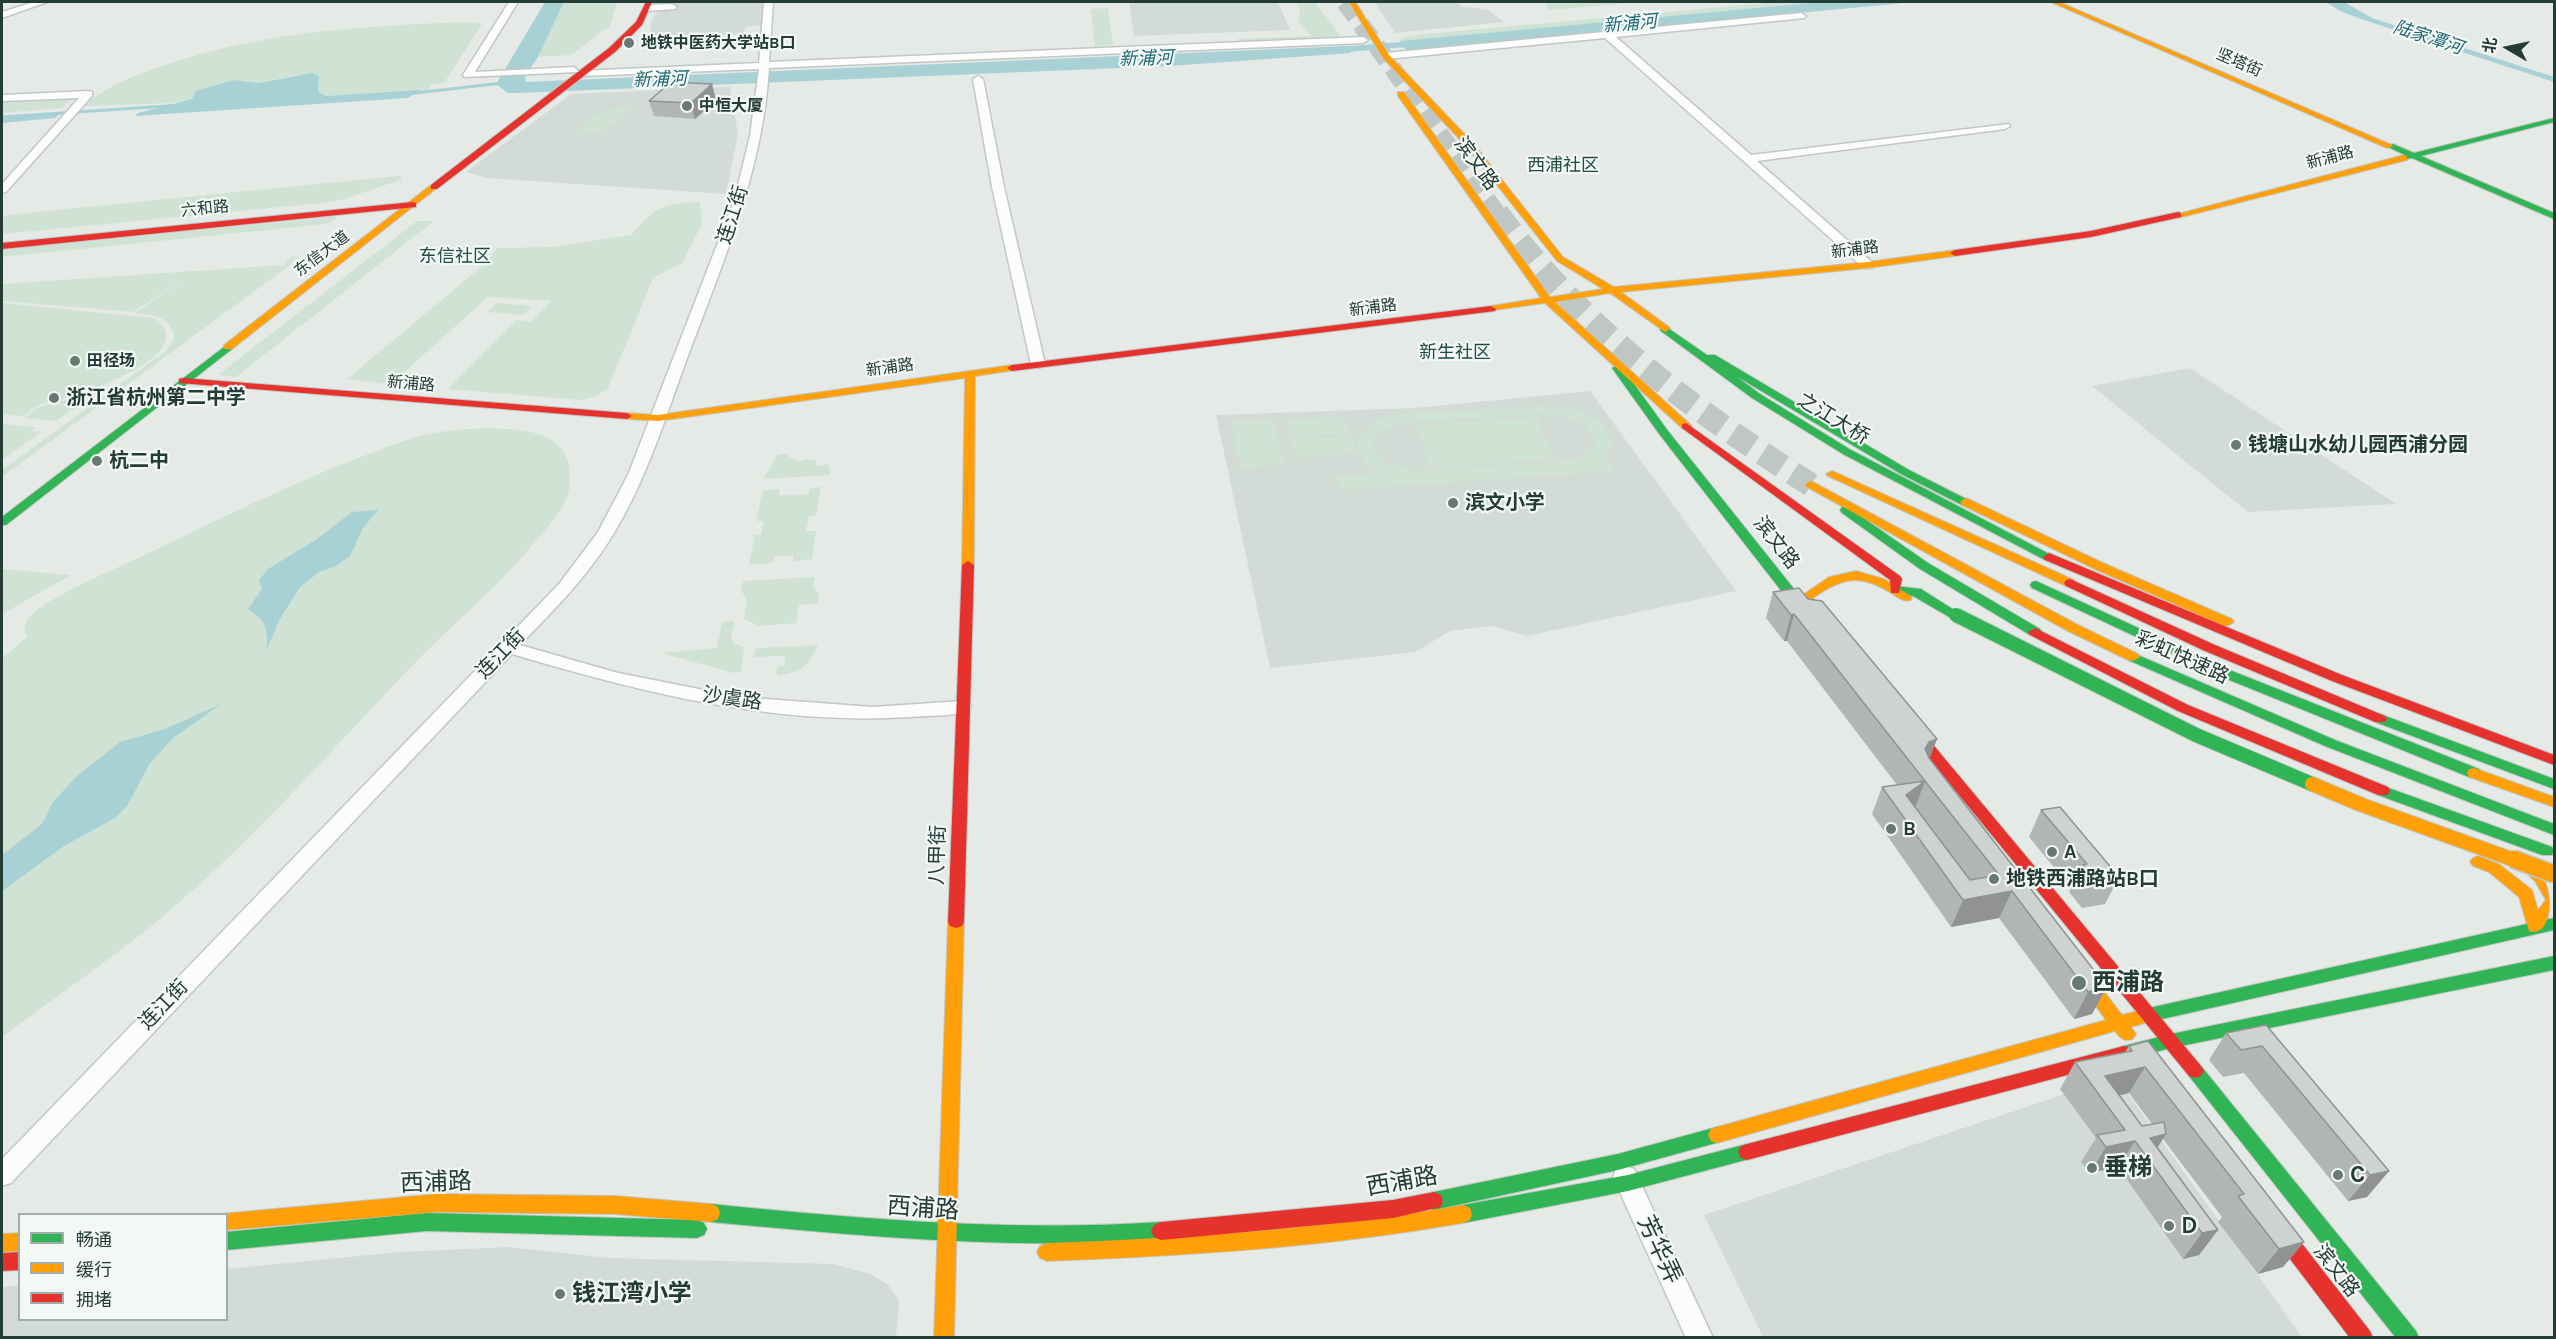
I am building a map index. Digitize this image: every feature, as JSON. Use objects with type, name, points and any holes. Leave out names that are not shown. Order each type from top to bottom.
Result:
[{"type":"main road","name":"滨文路","points":[[1336,2],[1380,56],[1549,302],[1627,379],[1664,433],[1832,638],[1806,597],[1823,584],[1841,576],[1859,574],[1886,582],[1895,590]]},
{"type":"main road","name":"滨文路","points":[[1352,2],[1365,37]]},
{"type":"main road","name":"坚塔街","points":[[2054,2],[2554,216]]},
{"type":"main road","name":"东信大道","points":[[2,507],[376,224],[406,205],[573,76],[625,30],[645,4]]},
{"type":"main road","name":"滨文路","points":[[1380,56],[1470,145],[1560,259],[1612,290]]},
{"type":"main road","name":"东信大道","points":[[2,522],[390,222],[406,205],[542,94],[573,76]]},
{"type":"main road","name":"新浦路","points":[[183,381],[425,402],[658,418],[1038,364],[1549,302],[1612,290],[1868,265],[2014,246],[2160,220],[2412,154],[2554,120]]},
{"type":"main road","name":"坚塔街","points":[[2412,154],[2446,163],[2554,208]]},
{"type":"main road","name":"六和路","points":[[2,246],[406,205]]},
{"type":"main road","points":[[356,226],[390,222]]},
{"type":"main road","name":"之江大桥","points":[[1612,290],[1756,396],[1847,452],[2049,557],[2337,678],[2554,760]]},
{"type":"main road","points":[[1662,327],[1905,472],[2099,566],[2401,694],[2554,750]]},
{"type":"main road","points":[[1591,341],[1694,433],[1896,579],[1895,590]]},
{"type":"main road","name":"八甲街","points":[[944,1338],[945,1234],[970,512],[969,374]]},
{"type":"main road","name":"彩虹快速路","points":[[2554,784],[2376,717],[2210,648],[1832,474],[2017,575],[2095,614],[2270,693],[2475,775],[2554,802]]},
{"type":"main road","name":"彩虹快速路","points":[[1811,485],[2073,628],[2150,666],[2330,743],[2554,830]]},
{"type":"main road","points":[[1827,495],[1911,559],[1995,610],[2091,661],[2274,747],[2483,829],[2554,853]]},
{"type":"main road","points":[[1895,590],[1916,592],[1956,615],[2216,743],[2362,805],[2554,874]]},
{"type":"main road","points":[[1895,590],[2004,653],[2220,759],[2345,813],[2494,868],[2526,894],[2535,927]]},
{"type":"main road","points":[[1899,713],[2149,1014],[2409,1338]]},
{"type":"main road","points":[[2483,829],[2540,877],[2554,901],[2535,927]]},
{"type":"main road","name":"西浦路","points":[[228,1221],[437,1203],[615,1205],[945,1234],[1115,1235],[1392,1209],[1623,1172],[1907,1084],[2118,1022],[2554,924]]},
{"type":"main road","points":[[2069,958],[2143,1054]]},
{"type":"main road","name":"西浦路","points":[[1028,1252],[1087,1253],[1180,1248],[1384,1228],[2143,1054],[2171,1041],[2554,963]]},
{"type":"main road","name":"滨文路","points":[[2270,1217],[2363,1338]]},
{"type":"main road","name":"西浦路","points":[[228,1241],[427,1222],[711,1231]]},
{"type":"main road","points":[[2,1243],[18,1242]]},
{"type":"main road","points":[[2,1262],[18,1261]]},
{"type":"street","points":[[2,15],[42,2]]},
{"type":"street","points":[[513,2],[474,66],[501,69],[532,68],[573,76],[763,72],[1365,37]]},
{"type":"street","name":"连江街","points":[[2,1175],[565,588],[606,533],[636,475],[740,201],[755,136],[768,2]]},
{"type":"street","points":[[645,4],[672,7]]},
{"type":"street","points":[[1380,56],[1801,16]]},
{"type":"street","points":[[1608,35],[1868,265]]},
{"type":"street","points":[[532,68],[573,76]]},
{"type":"street","points":[[978,79],[998,188],[1038,364]]},
{"type":"street","points":[[2,98],[88,94],[2,190]]},
{"type":"street","points":[[1748,159],[2005,126]]},
{"type":"street","name":"沙虞路","points":[[507,647],[617,679],[740,703],[873,712],[962,707]]},
{"type":"street","name":"芳华弄","points":[[1623,1172],[1700,1338]]},
{"type":"shaded area","points":[[664,2],[763,2],[761,25],[746,27],[743,34],[650,39],[651,21]]},
{"type":"shaded area","points":[[1129,2],[1278,2],[1290,30],[1134,36]]},
{"type":"shaded area","points":[[1374,2],[1457,2],[1461,6],[1488,10],[1504,22],[1395,33]]},
{"type":"shaded area","points":[[730,87],[738,134],[726,194],[487,178],[466,172],[571,94]]},
{"type":"shaded area","name":"钱塘山水幼儿园西浦分园","points":[[2190,368],[2396,504],[2248,512],[2092,386]]},
{"type":"shaded area","name":"滨文小学","points":[[1590,391],[1736,591],[1527,636],[1492,626],[1450,631],[1415,652],[1270,668],[1216,415],[1415,408]]},
{"type":"shaded area","points":[[2116,1077],[2302,1337],[1763,1337],[1704,1215]]},
{"type":"shaded area","name":"钱江湾小学","points":[[508,1247],[610,1258],[833,1264],[871,1274],[888,1285],[899,1301],[896,1337],[2,1337],[2,1287],[18,1285],[18,1321],[228,1321],[228,1269],[400,1252]]},
{"type":"green space","points":[[564,2],[617,2],[610,26],[571,55],[538,57]]},
{"type":"green space","points":[[1296,2],[1315,2],[1340,35],[1336,38],[1238,42],[1237,39],[1311,36],[1298,21],[1300,9]]},
{"type":"green space","points":[[1546,2],[1642,2],[1547,10]]},
{"type":"green space","points":[[1777,2],[1821,2],[1400,41],[1405,36]]},
{"type":"green space","points":[[1108,8],[1113,45],[1095,46],[1091,9]]},
{"type":"green space","points":[[468,22],[482,24],[444,83],[431,84],[428,93],[327,96],[318,92],[319,76],[297,75],[258,83],[233,80],[192,99],[172,103],[85,106],[102,92],[133,77],[165,65],[240,44],[352,28]]},
{"type":"green space","points":[[73,97],[62,108],[2,113],[2,101]]},
{"type":"green space","points":[[633,107],[600,134],[574,134],[602,111]]},
{"type":"green space","points":[[399,176],[403,179],[341,200],[321,203],[2,234],[2,220],[6,215]]},
{"type":"green space","points":[[700,202],[702,224],[682,263],[653,278],[608,388],[596,396],[581,400],[448,389],[517,320],[531,322],[552,301],[488,297],[391,384],[347,379],[487,262],[497,248],[552,247],[631,235],[647,218],[661,208],[668,205]]},
{"type":"green space","points":[[338,218],[326,224],[2,257],[2,250]]},
{"type":"green space","points":[[417,221],[434,221],[236,377],[218,375]]},
{"type":"green space","points":[[294,254],[295,258],[290,265],[2,477],[2,470],[166,351],[174,338],[170,325],[160,318],[135,313],[189,276],[133,312],[2,301],[2,284],[284,265]]},
{"type":"green space","name":"田径场","points":[[2,303],[154,318],[165,330],[165,343],[156,355],[141,366],[104,385],[44,403],[24,416],[2,414]]},
{"type":"green space","points":[[496,303],[532,306],[523,315],[487,312]]},
{"type":"green space","points":[[101,390],[56,421],[24,418],[39,407]]},
{"type":"green space","points":[[1537,406],[1570,409],[1591,417],[1607,431],[1612,441],[1604,459],[1610,459],[1616,471],[1340,490],[1336,477],[1383,473],[1367,463],[1360,454],[1359,436],[1376,421],[1396,415]],"holes":[[[1548,414],[1564,416],[1586,427],[1595,440],[1591,450],[1583,457],[1561,462],[1415,471],[1388,463],[1374,449],[1373,443],[1379,433],[1400,423]]]},
{"type":"green space","points":[[1344,416],[1349,433],[1291,438],[1286,420]]},
{"type":"green space","points":[[1537,417],[1556,459],[1430,468],[1416,425]]},
{"type":"green space","points":[[1272,418],[1284,464],[1240,468],[1231,421]]},
{"type":"green space","points":[[2,424],[35,427],[32,431],[41,432],[2,460]]},
{"type":"green space","points":[[489,428],[519,430],[546,437],[565,453],[569,466],[568,493],[565,502],[548,527],[516,564],[424,654],[283,803],[218,867],[149,928],[2,1037],[2,658],[27,637],[25,626],[27,620],[46,604],[75,588],[334,468],[425,435]]},
{"type":"green space","points":[[1350,436],[1356,453],[1296,458],[1291,440]]},
{"type":"green space","points":[[778,454],[789,454],[789,457],[799,462],[806,459],[816,460],[816,466],[828,464],[831,475],[763,479]]},
{"type":"green space","points":[[821,487],[816,515],[809,516],[806,531],[816,531],[812,559],[793,561],[793,555],[774,557],[772,563],[749,565],[755,535],[761,535],[764,521],[756,521],[763,490],[780,489],[779,496],[809,494],[810,488]]},
{"type":"green space","points":[[4,569],[71,575],[2,614],[2,572]]},
{"type":"green space","points":[[815,577],[813,586],[819,594],[818,603],[799,605],[796,623],[759,626],[744,619],[747,599],[741,591],[743,581]]},
{"type":"green space","points":[[735,621],[731,636],[733,643],[744,647],[741,672],[734,673],[661,653],[717,648],[722,622]]},
{"type":"green space","points":[[818,645],[808,663],[794,672],[779,676],[775,672],[779,665],[785,666],[785,656],[753,657],[756,648]]},
{"type":"water","points":[[545,2],[564,2],[538,57],[525,76],[526,82],[1347,46],[1351,53],[1169,66],[508,93],[497,85],[498,81]]},
{"type":"water","points":[[1821,2],[1915,2],[1406,50],[1400,41]]},
{"type":"water","name":"陆家潭河","points":[[2326,2],[2344,2],[2372,18],[2554,77],[2554,82],[2361,19],[2340,11]]},
{"type":"water","points":[[312,73],[319,76],[318,92],[327,96],[420,90],[408,98],[135,116],[138,113],[192,99],[196,91],[234,80],[258,83]]},
{"type":"water","points":[[61,112],[55,118],[2,123],[2,117]]},
{"type":"water","points":[[378,510],[363,528],[350,556],[336,566],[319,572],[300,587],[280,619],[266,651],[265,626],[259,617],[248,609],[262,589],[259,580],[268,569],[317,539],[352,512]]},
{"type":"water","points":[[221,704],[172,739],[150,763],[127,806],[115,818],[64,846],[2,891],[2,855],[42,824],[53,802],[76,777],[120,742],[165,729]]},
{"type":"building","points":[[671,82],[712,84],[691,103],[649,101]]},
{"type":"building","points":[[1799,588],[1808,599],[1822,601],[1937,739],[1929,742],[1925,749],[1929,758],[2107,987],[2088,992],[2012,891],[1963,900],[1882,787],[1925,781],[1794,614],[1791,615],[1773,592]],"holes":[[[1925,781],[1999,875],[1970,880],[1906,795]]]},
{"type":"building","points":[[2060,807],[2119,877],[2096,881],[2083,865],[2087,864],[2041,810]]},
{"type":"building","points":[[2266,1025],[2389,1171],[2370,1175],[2262,1046],[2241,1050],[2226,1033]]},
{"type":"building","points":[[2148,1041],[2304,1242],[2279,1249],[2238,1196],[2244,1194],[2145,1067],[2105,1076],[2142,1126],[2164,1122],[2166,1134],[2150,1138],[2218,1230],[2202,1233],[2135,1141],[2106,1147],[2097,1135],[2125,1130],[2075,1062],[2132,1051],[2129,1046]]},
{"type":"waterway","name":"新浦河","points":[[1324,51],[1428,43]]},
{"type":"waterway","points":[[407,94],[502,83]]},
{"type":"waterway","points":[[2,117],[182,105]]},
{"type":"tunnel","points":[[1345,2],[1498,215]]},
{"type":"tunnel","points":[[1497,213],[1530,255],[1566,294],[1641,364],[1723,426],[1811,485]]},
{"type":"traffic: fast","points":[[2404,158],[2554,120]]},
{"type":"traffic: fast","points":[[2390,146],[2554,216]]},
{"type":"traffic: fast","points":[[1665,329],[1756,396],[1847,452],[2049,557]]},
{"type":"traffic: fast","points":[[2,522],[228,347]]},
{"type":"traffic: fast","points":[[1711,357],[1905,472],[1966,502]]},
{"type":"traffic: fast","points":[[1617,368],[1664,433],[1809,617]]},
{"type":"traffic: fast","points":[[1846,510],[1924,566],[2035,632]]},
{"type":"traffic: fast","points":[[2036,585],[2227,674],[2474,773]]},
{"type":"traffic: fast","points":[[1895,590],[1916,592],[1956,615]]},
{"type":"traffic: fast","points":[[1956,615],[2196,735],[2312,784]]},
{"type":"traffic: fast","points":[[2133,657],[2330,743],[2554,830]]},
{"type":"traffic: fast","points":[[2380,719],[2554,784]]},
{"type":"traffic: fast","points":[[2383,791],[2547,851]]},
{"type":"traffic: fast","points":[[2149,1015],[2554,924]]},
{"type":"traffic: fast","points":[[2124,1053],[2171,1041],[2554,963]]},
{"type":"traffic: fast","points":[[2195,1071],[2409,1338]]},
{"type":"traffic: fast","points":[[1434,1201],[1618,1162],[1717,1135]]},
{"type":"traffic: fast","points":[[1463,1214],[1628,1183],[1747,1152]]},
{"type":"traffic: fast","points":[[711,1213],[880,1229],[992,1235],[1105,1235],[1161,1231]]},
{"type":"traffic: fast","points":[[228,1241],[427,1222],[697,1229]]},
{"type":"traffic: slow","points":[[1352,2],[1386,56],[1470,145],[1560,259],[1612,290],[1665,329]]},
{"type":"traffic: slow","points":[[2054,2],[2390,146]]},
{"type":"traffic: slow","points":[[1401,94],[1549,302],[1686,426]]},
{"type":"traffic: slow","points":[[2178,215],[2404,158]]},
{"type":"traffic: slow","points":[[228,347],[434,187]]},
{"type":"traffic: slow","points":[[1491,309],[1612,290],[1868,265],[1955,253]]},
{"type":"traffic: slow","points":[[627,416],[658,418],[1012,368]]},
{"type":"traffic: slow","points":[[968,565],[970,374]]},
{"type":"traffic: slow","points":[[1832,474],[2070,583]]},
{"type":"traffic: slow","points":[[1811,485],[2073,628],[2133,657]]},
{"type":"traffic: slow","points":[[1966,502],[2099,566],[2227,622]]},
{"type":"traffic: slow","points":[[1829,626],[1806,597],[1833,580],[1856,575],[1868,577],[1906,597]]},
{"type":"traffic: slow","points":[[2474,773],[2554,802]]},
{"type":"traffic: slow","points":[[2312,784],[2362,805],[2554,874]]},
{"type":"traffic: slow","points":[[2478,862],[2494,868],[2526,894],[2535,927]]},
{"type":"traffic: slow","points":[[2529,868],[2540,877],[2554,901],[2535,927]]},
{"type":"traffic: slow","points":[[944,1338],[956,922]]},
{"type":"traffic: slow","points":[[2080,973],[2127,1034]]},
{"type":"traffic: slow","points":[[1717,1135],[2149,1015]]},
{"type":"traffic: slow","points":[[228,1221],[437,1203],[615,1205],[711,1213]]},
{"type":"traffic: slow","points":[[1047,1252],[1256,1241],[1360,1230],[1463,1214]]},
{"type":"traffic: slow","points":[[2,1243],[18,1242]]},
{"type":"traffic: jam","points":[[434,187],[612,50],[639,23],[649,2]]},
{"type":"traffic: jam","points":[[2,246],[413,205]]},
{"type":"traffic: jam","points":[[1955,253],[2091,234],[2178,215]]},
{"type":"traffic: jam","points":[[1012,368],[1491,309]]},
{"type":"traffic: jam","points":[[183,381],[627,416]]},
{"type":"traffic: jam","points":[[1686,426],[1896,579],[1895,590]]},
{"type":"traffic: jam","points":[[2049,557],[2337,678],[2554,760]]},
{"type":"traffic: jam","points":[[956,922],[968,565]]},
{"type":"traffic: jam","points":[[2070,583],[2210,648],[2380,719]]},
{"type":"traffic: jam","points":[[2035,632],[2183,708],[2383,791]]},
{"type":"traffic: jam","points":[[1910,726],[2195,1071]]},
{"type":"traffic: jam","points":[[1747,1152],[2124,1053]]},
{"type":"traffic: jam","points":[[1161,1231],[1393,1209],[1434,1201]]},
{"type":"traffic: jam","points":[[2275,1224],[2363,1338]]},
{"type":"traffic: jam","points":[[2,1262],[18,1261]]},
{"type":"place","name":"地铁中医药大学站B口","points":[[629,43]]},
{"type":"place","name":"中恒大厦","points":[[687,106]]},
{"type":"place","name":"田径场","points":[[75,361]]},
{"type":"place","name":"浙江省杭州第二中学","points":[[54,398]]},
{"type":"place","name":"钱塘山水幼儿园西浦分园","points":[[2236,445]]},
{"type":"place","name":"杭二中","points":[[97,461]]},
{"type":"place","name":"滨文小学","points":[[1453,503]]},
{"type":"place","name":"B","points":[[1891,829]]},
{"type":"place","name":"A","points":[[2052,852]]},
{"type":"place","name":"地铁西浦路站B口","points":[[1994,879]]},
{"type":"place","name":"西浦路","points":[[2079,983]]},
{"type":"place","name":"垂梯","points":[[2092,1168]]},
{"type":"place","name":"C","points":[[2338,1175]]},
{"type":"place","name":"D","points":[[2169,1226]]},
{"type":"place","name":"钱江湾小学","points":[[560,1294]]},
{"type":"district","name":"西浦社区","points":[[1563,166]]},
{"type":"district","name":"东信社区","points":[[455,257]]},
{"type":"district","name":"新生社区","points":[[1455,353]]}]
